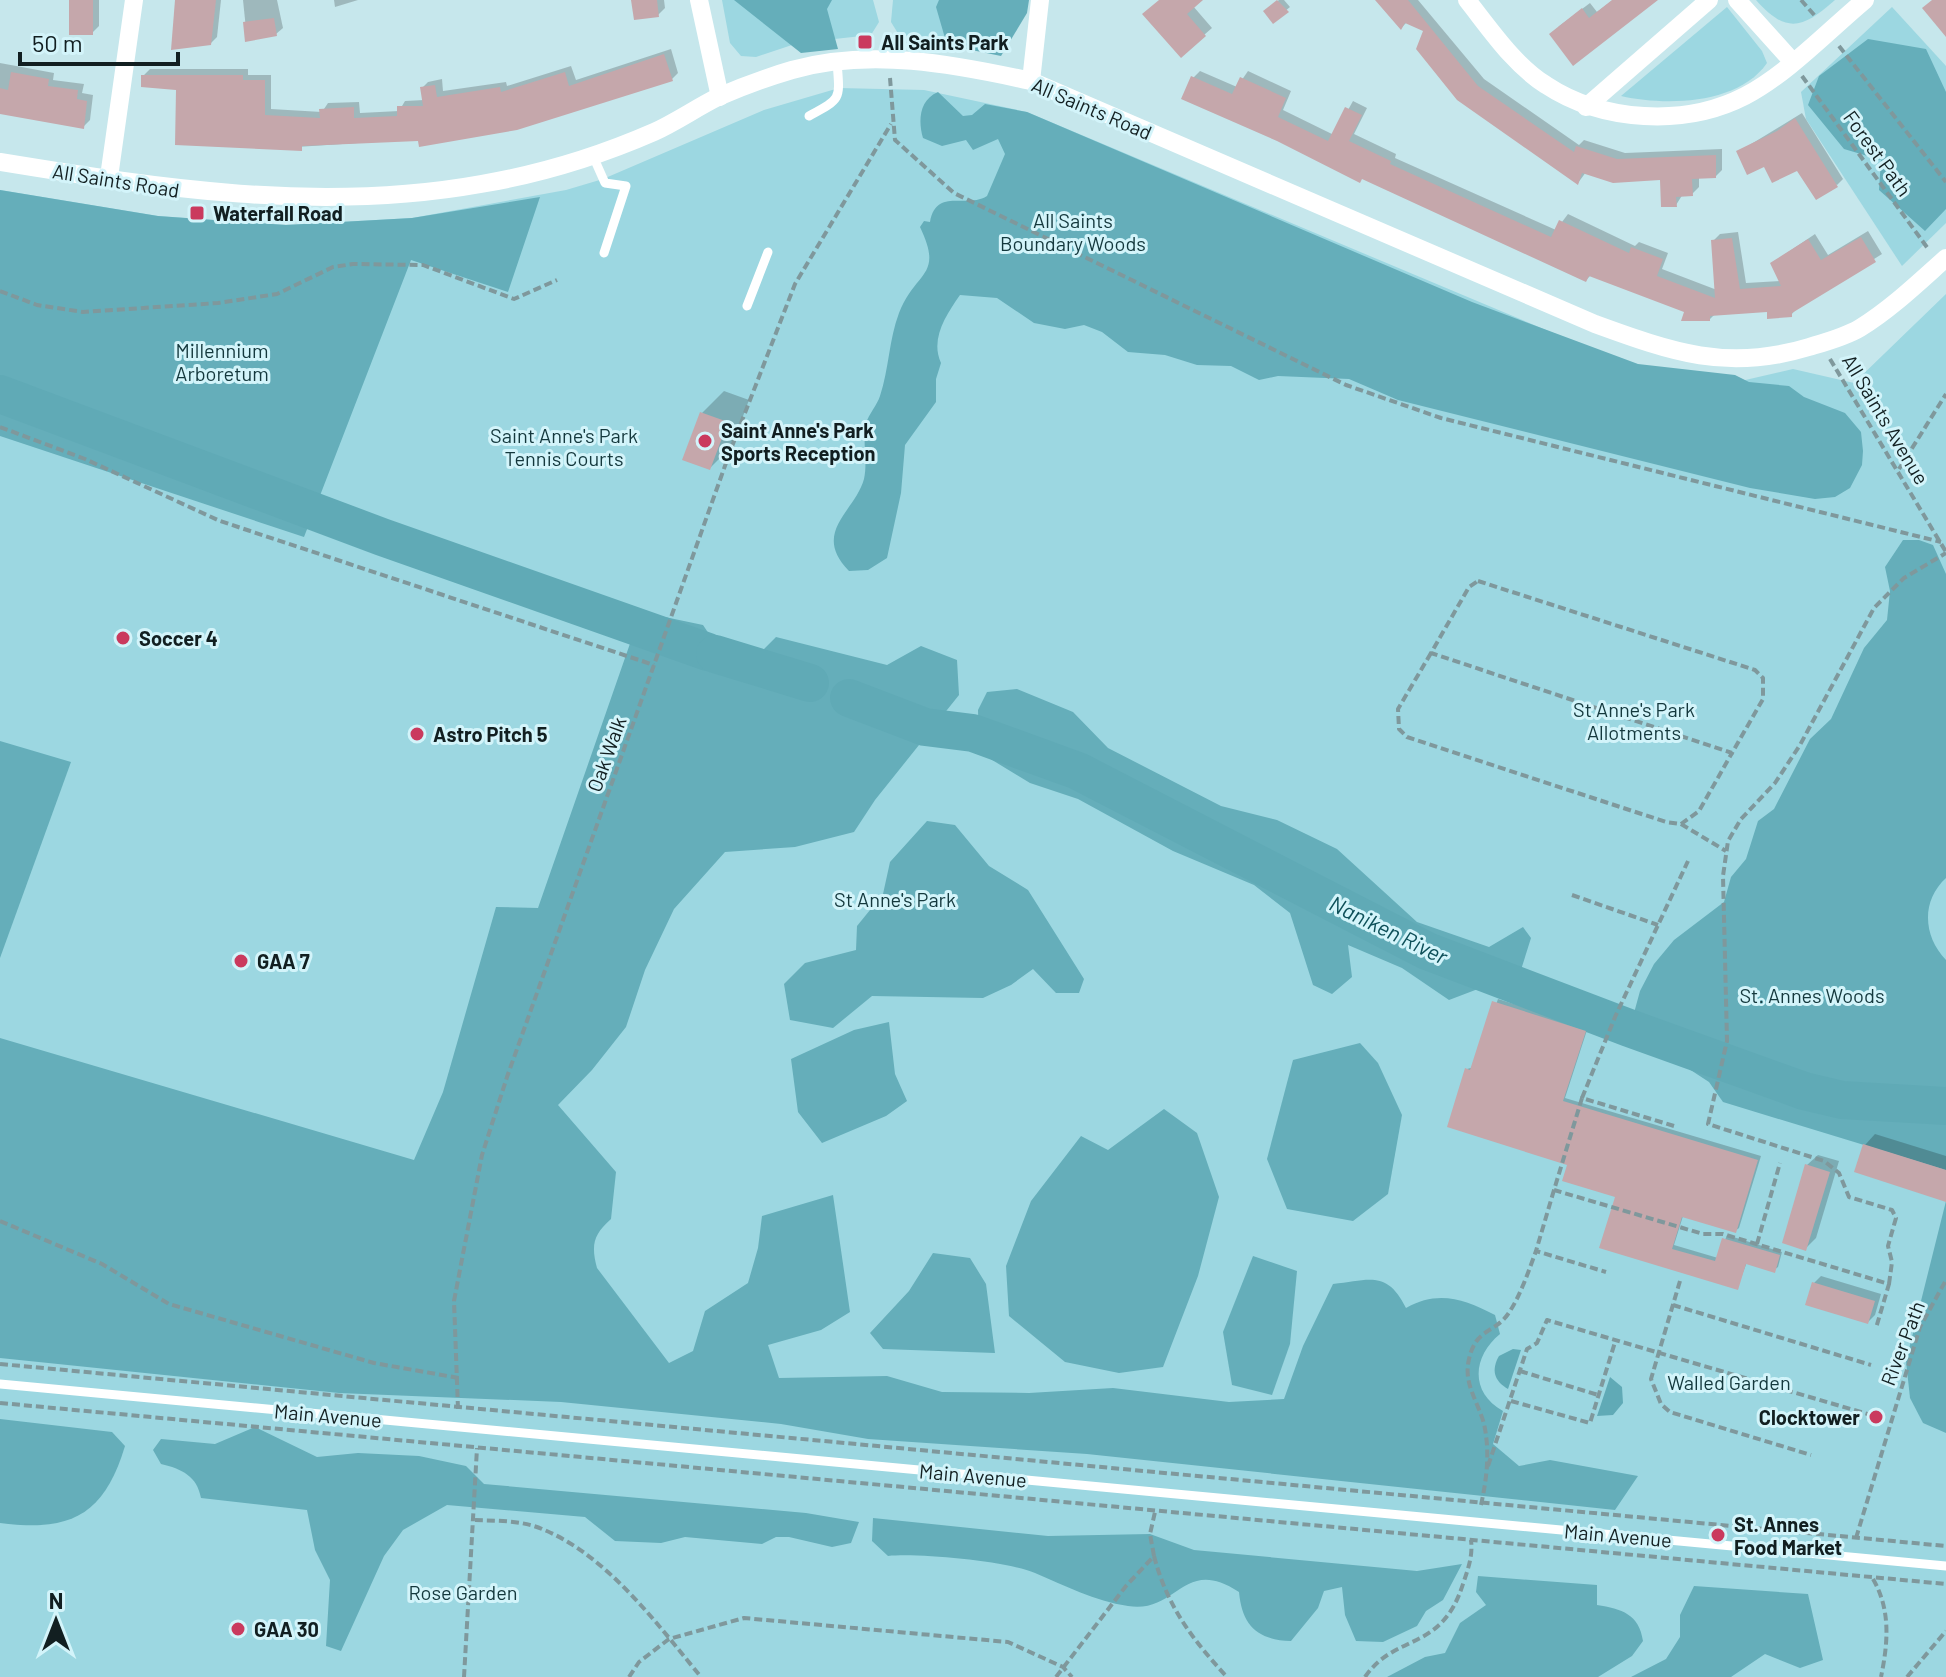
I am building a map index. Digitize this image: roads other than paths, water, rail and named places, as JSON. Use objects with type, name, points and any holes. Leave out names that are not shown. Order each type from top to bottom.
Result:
[{"type":"street","points":[[109,177],[134,0]]},
{"type":"street","points":[[699,0],[720,97]]},
{"type":"street","points":[[1031,81],[1040,0]]},
{"type":"street","points":[[1467,0],[1509,53],[1544,85],[1586,107],[1642,117],[1703,112],[1746,96],[1865,0]]},
{"type":"street","points":[[1586,107],[1709,0]]},
{"type":"street","points":[[1737,0],[1792,61]]},
{"type":"street","name":"All Saints Road","points":[[0,162],[242,195],[295,197],[429,192],[483,184],[593,156],[656,131],[720,97],[793,70],[837,62],[890,60],[933,63],[1031,81],[1595,324],[1663,348],[1704,358],[1736,361],[1781,356],[1825,342],[1859,328],[1943,261]]},
{"type":"lane","points":[[809,116],[837,101],[840,94],[837,62]]},
{"type":"lane","points":[[593,156],[605,183],[626,186],[604,253]]},
{"type":"lane","points":[[747,306],[768,252]]},
{"type":"lane","name":"Main Avenue","points":[[0,1384],[1946,1566]]},
{"type":"waterway","points":[[0,394],[382,537],[708,652]]},
{"type":"waterway","points":[[715,654],[810,683]]},
{"type":"waterway","name":"Naniken River","points":[[849,698],[925,727],[973,733],[1078,771],[1427,951],[1629,1028],[1804,1091],[1842,1100],[1946,1106]]},
{"type":"place","name":"All Saints Park","points":[[865,42]]},
{"type":"place","name":"Waterfall Road","points":[[197,213]]},
{"type":"place","name":"Saint Anne's Park Sports Reception","points":[[705,441]]},
{"type":"place","name":"Soccer 4","points":[[123,638]]},
{"type":"place","name":"Astro Pitch 5","points":[[417,734]]},
{"type":"place","name":"GAA 7","points":[[241,961]]},
{"type":"place","name":"Clocktower","points":[[1876,1417]]},
{"type":"place","name":"St. Annes Food Market","points":[[1718,1535]]},
{"type":"place","name":"GAA 30","points":[[238,1629]]},
{"type":"park label","name":"All Saints Boundary Woods","points":[[1073,232]]},
{"type":"park label","name":"Millennium Arboretum","points":[[222,362]]},
{"type":"park label","name":"Saint Anne's Park Tennis Courts","points":[[564,446]]},
{"type":"park label","name":"St Anne's Park Allotments","points":[[1634,720]]},
{"type":"park label","name":"St Anne's Park","points":[[895,899]]},
{"type":"park label","name":"St. Annes Woods","points":[[1812,995]]},
{"type":"park label","name":"Walled Garden","points":[[1729,1382]]},
{"type":"park label","name":"Rose Garden","points":[[463,1592]]}]
